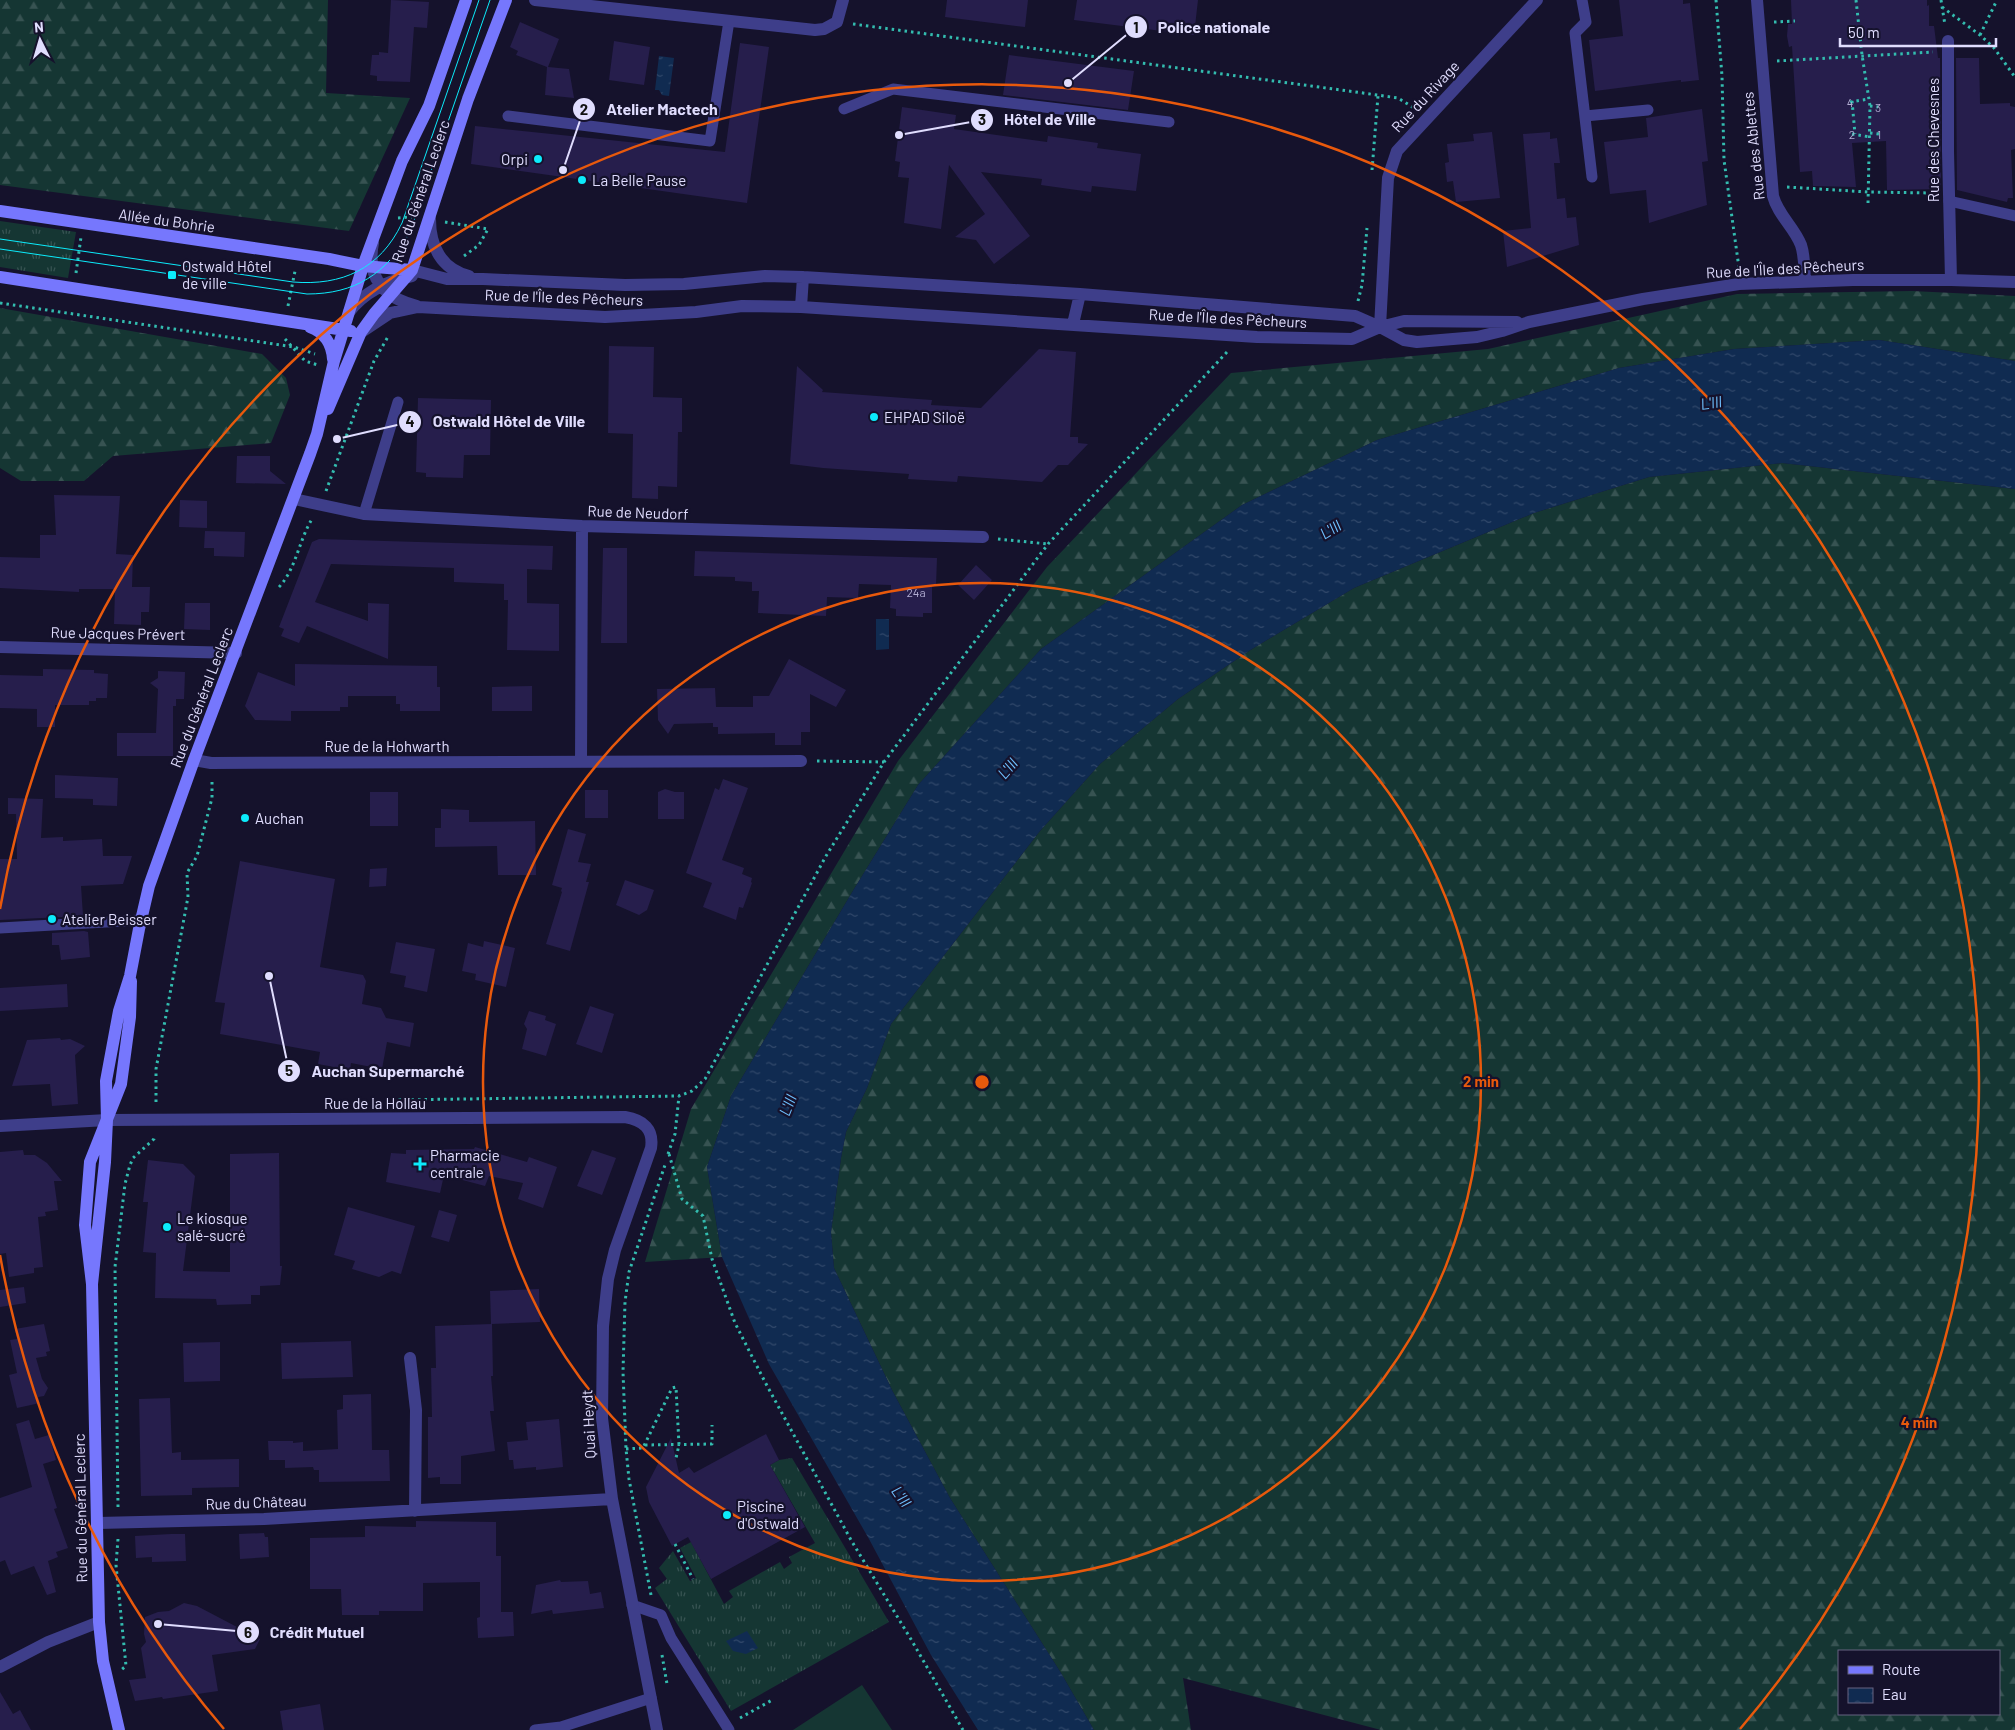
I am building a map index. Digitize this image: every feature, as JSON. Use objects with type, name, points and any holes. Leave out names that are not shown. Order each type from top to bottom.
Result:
[{"type":"main road","name":"Rue du Général Leclerc","points":[[375,236],[402,161],[429,106],[466,0]]},
{"type":"main road","name":"Rue du Général Leclerc","points":[[119,1730],[103,1661],[99,1622],[92,1284],[105,1162],[107,1120],[121,1084],[130,1017],[130,976],[141,920],[149,886],[194,760],[236,653],[317,434],[361,332],[390,295],[413,274],[465,109],[506,0]]},
{"type":"main road","name":"Allée du Bohrie","points":[[0,211],[339,260],[355,256],[375,236]]},
{"type":"main road","name":"Allée du Bohrie","points":[[329,259],[413,274]]},
{"type":"main road","name":"Rue du Général Leclerc","points":[[317,434],[347,315],[368,267]]},
{"type":"main road","points":[[0,277],[361,332]]},
{"type":"main road","points":[[300,324],[315,328],[328,341],[332,351],[332,370]]},
{"type":"street","points":[[535,0],[815,30],[824,29],[836,22],[843,0]]},
{"type":"street","name":"Rue du Rivage","points":[[1380,327],[1388,178],[1397,151],[1537,0]]},
{"type":"street","name":"Rue des Ablettes","points":[[1757,0],[1775,206],[1801,244],[1805,281]]},
{"type":"street","name":"Rue des Chevesnes","points":[[1949,46],[1951,280]]},
{"type":"street","name":"Rue de l'Île des Pêcheurs","points":[[430,219],[430,231],[434,246],[438,256],[446,266],[458,273],[484,279]]},
{"type":"street","points":[[375,236],[368,267],[377,281],[390,295],[407,304],[418,307]]},
{"type":"street","name":"Rue de l'Île des Pêcheurs","points":[[413,274],[447,279],[661,285],[749,277],[803,278],[1080,294],[1355,316],[1404,340],[1417,342],[1477,336],[1502,331],[1529,322],[1659,296],[1739,284],[1805,281],[1951,280],[2015,282]]},
{"type":"street","points":[[347,315],[356,303],[381,286],[413,274]]},
{"type":"street","points":[[801,307],[803,278]]},
{"type":"street","points":[[1073,324],[1080,294]]},
{"type":"street","name":"Rue de l'Île des Pêcheurs","points":[[361,332],[390,313],[418,307],[606,317],[687,313],[742,306],[801,307],[1257,337],[1352,339],[1380,327],[1404,321],[1529,322]]},
{"type":"street","name":"Rue de Neudorf","points":[[294,499],[364,514],[582,526],[983,537]]},
{"type":"street","points":[[581,762],[582,526]]},
{"type":"street","name":"Rue Jacques Prévert","points":[[0,646],[236,653]]},
{"type":"street","name":"Rue de la Hohwarth","points":[[194,760],[211,763],[801,760]]},
{"type":"street","name":"Rue de la Hollau","points":[[0,1126],[107,1120],[625,1117],[641,1122]]},
{"type":"street","name":"Quai Heydt","points":[[641,1122],[650,1131],[652,1148],[615,1250],[605,1299],[602,1418],[612,1499],[657,1730]]},
{"type":"street","points":[[410,1358],[416,1410],[414,1511]]},
{"type":"street","name":"Rue du Château","points":[[98,1523],[264,1519],[612,1499]]},
{"type":"street","points":[[0,1667],[48,1642],[99,1622]]},
{"type":"lane","points":[[1582,0],[1586,22],[1576,33],[1592,177]]},
{"type":"lane","points":[[508,116],[710,140],[729,21]]},
{"type":"lane","points":[[844,109],[894,89],[1169,122]]},
{"type":"lane","points":[[1585,116],[1648,110]]},
{"type":"lane","points":[[1949,197],[2015,216]]},
{"type":"lane","points":[[364,514],[398,402]]},
{"type":"lane","points":[[0,928],[141,920]]},
{"type":"lane","points":[[632,1605],[661,1615],[675,1644],[729,1730]]},
{"type":"lane","points":[[535,1730],[561,1727],[651,1698]]},
{"type":"path","points":[[1716,0],[1722,76],[1724,160],[1739,264],[1739,284]]},
{"type":"path","points":[[1856,0],[1870,106],[1868,204]]},
{"type":"path","points":[[1761,62],[1862,56],[1949,46],[1941,0]]},
{"type":"path","points":[[1980,35],[1997,0]]},
{"type":"path","points":[[1942,7],[1980,35],[1994,48],[2015,77]]},
{"type":"path","points":[[836,22],[1398,98],[1414,108],[1426,119]]},
{"type":"path","points":[[1869,99],[1851,102],[1853,134],[1879,134]]},
{"type":"path","points":[[1870,106],[1878,107]]},
{"type":"path","points":[[1772,186],[1949,197]]},
{"type":"path","points":[[383,214],[398,218],[420,217],[430,219]]},
{"type":"path","points":[[70,314],[83,224]]},
{"type":"path","points":[[1358,302],[1362,285]]},
{"type":"path","points":[[0,303],[294,347],[315,354]]},
{"type":"path","points":[[276,589],[288,574],[305,531],[330,483],[374,361],[391,332]]},
{"type":"path","points":[[654,1612],[629,1479],[626,1449],[623,1372],[626,1295],[629,1272],[675,1134],[680,1096],[692,1091],[705,1079],[826,856],[884,762],[1048,544],[1231,347]]},
{"type":"path","points":[[983,537],[1048,544]]},
{"type":"path","points":[[801,760],[884,762]]},
{"type":"path","points":[[123,1640],[116,1565],[118,1522],[115,1267],[125,1184],[130,1166],[133,1158],[154,1139],[156,1068],[188,897],[187,873],[197,856],[212,798],[211,763]]},
{"type":"path","points":[[156,1102],[165,1102]]},
{"type":"path","points":[[669,1154],[682,1199],[703,1216],[712,1259],[735,1323],[851,1540],[964,1730]]},
{"type":"path","points":[[626,1449],[644,1448],[672,1388],[676,1386],[679,1445],[676,1458]]},
{"type":"path","points":[[645,1444],[712,1444],[712,1426]]},
{"type":"path","points":[[676,1544],[693,1579]]},
{"type":"path","points":[[661,1651],[668,1690]]},
{"type":"path","points":[[752,1711],[774,1699]]},
{"type":"green space","points":[[0,0],[328,0],[326,93],[410,98],[349,231],[0,185]]},
{"type":"green space","points":[[0,221],[76,232],[68,278],[0,267]]},
{"type":"green space","points":[[1912,291],[2015,296],[2015,361],[1879,340],[1734,349],[1619,368],[1377,440],[1242,505],[1041,649],[918,785],[731,1096],[707,1167],[722,1257],[645,1262],[691,1109],[898,761],[1047,567],[1231,373],[1488,349],[1737,294]]},
{"type":"green space","points":[[0,308],[262,354],[286,378],[290,395],[271,443],[113,456],[84,481],[21,481],[0,468]]},
{"type":"green space","points":[[1782,463],[2015,489],[2015,1730],[1381,1730],[1183,1678],[1191,1730],[1094,1730],[1061,1673],[950,1498],[893,1392],[834,1268],[831,1232],[846,1132],[867,1088],[891,1024],[1040,831],[1100,764],[1178,699],[1252,649],[1354,588],[1534,513],[1649,477]]},
{"type":"green space","points":[[792,1458],[889,1622],[731,1711],[655,1588],[667,1579],[659,1568],[673,1551],[690,1581],[696,1578],[680,1548],[691,1542],[724,1604],[733,1597],[729,1591],[780,1562],[784,1569],[792,1563],[789,1557],[815,1543],[770,1465],[779,1460]]},
{"type":"green space","points":[[862,1685],[892,1730],[793,1730]]},
{"type":"water","points":[[659,56],[674,58],[669,96],[662,95],[659,90],[655,90]]},
{"type":"water","name":"L'Ill","points":[[1879,340],[2015,361],[2015,489],[1782,463],[1649,477],[1534,513],[1354,588],[1252,649],[1178,699],[1100,764],[1040,831],[891,1024],[867,1088],[846,1132],[831,1232],[834,1268],[893,1392],[950,1498],[1061,1673],[1094,1730],[978,1730],[931,1655],[869,1539],[769,1364],[722,1257],[707,1167],[731,1096],[918,785],[1041,649],[1242,505],[1377,440],[1619,368],[1734,349]]},
{"type":"water","points":[[876,619],[889,619],[889,649],[876,650]]},
{"type":"water","points":[[747,1631],[758,1648],[746,1654],[733,1651],[726,1641]]},
{"type":"building","points":[[391,0],[429,2],[427,28],[414,27],[410,82],[377,81],[377,76],[370,75],[372,55],[379,55],[379,52],[388,53]]},
{"type":"building","points":[[947,0],[1028,0],[1025,27],[945,17]]},
{"type":"building","points":[[1077,0],[1198,0],[1194,35],[1074,20]]},
{"type":"building","points":[[1619,0],[1683,0],[1683,4],[1690,3],[1699,80],[1681,82],[1681,80],[1595,91],[1589,40],[1623,36]]},
{"type":"building","points":[[1791,0],[1927,0],[1927,6],[1929,5],[1929,26],[1934,26],[1938,58],[1940,58],[1941,189],[1887,190],[1886,141],[1852,143],[1856,187],[1813,186],[1812,171],[1800,172],[1792,46],[1789,47],[1787,36],[1788,24],[1792,24]]},
{"type":"building","points":[[520,22],[559,39],[548,67],[569,69],[574,98],[545,95],[547,67],[516,55],[518,51],[510,47]]},
{"type":"building","points":[[614,41],[650,47],[644,85],[609,80]]},
{"type":"building","points":[[740,43],[769,47],[747,203],[471,164],[475,126],[725,152]]},
{"type":"building","points":[[1009,55],[1134,71],[1128,110],[1003,95]]},
{"type":"building","points":[[1956,58],[1979,58],[1980,104],[2010,103],[2010,106],[2015,107],[2015,149],[2011,150],[2013,198],[2008,198],[2007,202],[1957,190]]},
{"type":"building","points":[[902,107],[956,115],[954,129],[1047,142],[1048,136],[1098,143],[1097,148],[1141,154],[1136,191],[1092,186],[1091,192],[1041,185],[1042,179],[981,172],[1030,236],[994,264],[976,240],[955,237],[985,214],[949,165],[941,229],[904,223],[909,178],[898,177],[900,162],[895,161]]},
{"type":"building","points":[[1702,109],[1708,161],[1702,162],[1707,205],[1649,223],[1646,190],[1610,194],[1604,142],[1648,137],[1646,118]]},
{"type":"building","points":[[1492,132],[1500,198],[1456,202],[1453,181],[1447,182],[1445,163],[1449,162],[1447,144],[1474,141],[1473,134]]},
{"type":"building","points":[[1550,132],[1550,139],[1557,138],[1560,163],[1554,163],[1557,199],[1565,198],[1567,218],[1576,217],[1579,245],[1507,267],[1503,231],[1531,228],[1523,134]]},
{"type":"building","points":[[609,346],[654,347],[653,397],[682,398],[682,432],[678,432],[677,487],[658,486],[658,499],[632,498],[633,434],[608,433]]},
{"type":"building","name":"EHPAD Siloë","points":[[1039,349],[1076,352],[1070,437],[1078,437],[1078,443],[1088,444],[1068,465],[1058,465],[1042,482],[958,476],[957,482],[908,479],[909,474],[790,464],[797,366],[823,390],[822,392],[932,400],[931,405],[981,408]]},
{"type":"building","points":[[418,398],[491,400],[490,455],[464,455],[463,478],[426,477],[426,473],[416,472]]},
{"type":"building","points":[[237,456],[270,456],[270,471],[286,484],[236,483]]},
{"type":"building","points":[[54,495],[120,496],[116,554],[133,555],[132,587],[150,587],[149,612],[141,612],[141,625],[114,624],[115,589],[79,589],[79,592],[0,588],[0,557],[40,558],[40,535],[56,535]]},
{"type":"building","points":[[180,500],[207,501],[207,528],[179,527]]},
{"type":"building","points":[[205,531],[245,532],[244,557],[214,556],[214,548],[204,548]]},
{"type":"building","points":[[319,539],[553,546],[552,570],[527,569],[527,603],[559,604],[559,651],[507,650],[508,600],[504,600],[504,584],[454,582],[454,568],[331,564],[315,602],[368,621],[368,603],[389,604],[388,659],[307,626],[299,643],[281,636],[284,629],[279,627],[312,542]]},
{"type":"building","points":[[603,548],[627,548],[627,643],[601,643]]},
{"type":"building","points":[[695,551],[937,558],[936,586],[932,586],[932,613],[923,613],[923,617],[896,616],[896,609],[890,608],[891,585],[859,584],[858,598],[827,597],[826,616],[758,613],[759,591],[752,591],[752,582],[735,581],[735,577],[694,576]]},
{"type":"building","points":[[976,565],[992,580],[974,600],[958,585]]},
{"type":"building","points":[[185,603],[210,603],[210,630],[184,629]]},
{"type":"building","points":[[789,659],[846,690],[836,707],[810,694],[810,732],[801,732],[801,745],[775,745],[775,733],[718,734],[718,727],[713,727],[713,723],[674,724],[668,734],[658,720],[657,689],[715,688],[716,707],[753,707],[753,696],[769,696]]},
{"type":"building","points":[[295,664],[437,666],[437,687],[440,687],[440,711],[400,711],[400,704],[396,704],[396,696],[348,696],[348,707],[340,707],[340,711],[291,711],[291,721],[255,720],[245,706],[258,672],[295,686]]},
{"type":"building","points":[[43,669],[94,670],[94,673],[108,674],[107,698],[96,698],[96,701],[89,701],[89,705],[55,705],[55,727],[37,727],[37,709],[0,708],[0,675],[43,676]]},
{"type":"building","points":[[158,671],[185,672],[184,699],[176,699],[176,706],[173,706],[173,756],[117,756],[117,733],[156,733],[158,689],[150,683],[158,678]]},
{"type":"building","points":[[532,686],[532,711],[492,711],[492,687]]},
{"type":"building","points":[[55,775],[118,778],[117,806],[93,805],[93,799],[55,798]]},
{"type":"building","points":[[723,779],[748,788],[722,860],[744,868],[742,874],[752,878],[743,908],[739,907],[736,920],[703,907],[712,883],[686,873],[715,788],[719,790]]},
{"type":"building","points":[[665,789],[684,792],[684,819],[658,819],[658,792]]},
{"type":"building","points":[[585,790],[608,790],[608,818],[585,818]]},
{"type":"building","points":[[370,792],[398,792],[398,826],[370,826]]},
{"type":"building","points":[[8,798],[43,799],[41,838],[63,837],[63,841],[102,839],[103,856],[132,856],[123,884],[81,886],[83,916],[0,920],[0,859],[17,859],[16,814],[8,814]]},
{"type":"building","points":[[441,809],[469,810],[469,822],[535,821],[536,875],[498,875],[497,846],[435,847],[435,828],[441,828]]},
{"type":"building","points":[[568,829],[586,834],[578,862],[591,864],[586,882],[589,882],[570,951],[546,944],[562,892],[562,888],[552,885]]},
{"type":"building","points":[[240,861],[335,879],[320,967],[363,975],[366,981],[362,1004],[381,1008],[386,1018],[414,1023],[410,1047],[387,1042],[382,1069],[351,1063],[350,1070],[318,1064],[320,1052],[220,1034],[225,1003],[215,1002]]},
{"type":"building","points":[[387,868],[386,886],[369,887],[370,869]]},
{"type":"building","points":[[625,880],[654,890],[647,910],[639,915],[616,905]]},
{"type":"building","points":[[88,932],[90,957],[61,960],[59,945],[52,945],[52,933]]},
{"type":"building","points":[[484,941],[515,948],[506,987],[475,980],[476,974],[462,971],[468,943],[483,947]]},
{"type":"building","points":[[396,942],[435,949],[427,992],[404,987],[406,976],[390,973]]},
{"type":"building","points":[[67,984],[68,1007],[0,1011],[0,988]]},
{"type":"building","points":[[590,1006],[614,1014],[602,1053],[576,1044]]},
{"type":"building","points":[[529,1011],[546,1016],[545,1020],[556,1024],[546,1056],[522,1049],[527,1029],[524,1024]]},
{"type":"building","points":[[60,1038],[61,1040],[70,1039],[85,1046],[75,1055],[78,1104],[52,1106],[50,1084],[12,1086],[27,1040]]},
{"type":"building","points":[[475,1147],[527,1162],[529,1157],[557,1167],[543,1208],[518,1199],[523,1183],[489,1176],[485,1186],[444,1175],[440,1193],[386,1182],[391,1153],[406,1154],[406,1150],[474,1149]]},
{"type":"building","points":[[23,1150],[24,1155],[35,1155],[47,1163],[62,1181],[54,1181],[58,1210],[45,1212],[46,1216],[38,1217],[43,1267],[34,1268],[34,1273],[9,1277],[6,1253],[0,1254],[0,1152]]},
{"type":"building","points":[[592,1150],[616,1158],[602,1195],[577,1186]]},
{"type":"building","points":[[279,1153],[280,1266],[282,1266],[280,1285],[260,1286],[260,1295],[251,1295],[251,1304],[217,1305],[216,1299],[155,1298],[156,1253],[143,1252],[148,1202],[143,1202],[148,1160],[183,1164],[195,1176],[183,1271],[230,1272],[230,1154]]},
{"type":"building","points":[[348,1207],[415,1226],[401,1274],[392,1271],[379,1277],[352,1269],[355,1261],[334,1255]]},
{"type":"building","points":[[439,1210],[457,1215],[449,1242],[431,1237]]},
{"type":"building","points":[[24,1287],[26,1303],[0,1307],[0,1290]]},
{"type":"building","points":[[539,1289],[540,1322],[491,1324],[490,1291]]},
{"type":"building","points":[[44,1324],[50,1351],[46,1352],[47,1356],[36,1358],[42,1379],[48,1388],[44,1396],[38,1397],[40,1403],[17,1408],[9,1375],[17,1373],[10,1340],[17,1339],[15,1329]]},
{"type":"building","points":[[492,1324],[493,1376],[491,1376],[494,1411],[490,1411],[495,1451],[461,1456],[461,1484],[440,1484],[440,1477],[428,1478],[428,1417],[432,1417],[431,1368],[436,1368],[435,1326]]},
{"type":"building","points":[[351,1341],[353,1377],[282,1379],[281,1343]]},
{"type":"building","points":[[220,1342],[220,1381],[184,1382],[183,1343]]},
{"type":"building","points":[[371,1394],[372,1450],[389,1450],[390,1481],[319,1482],[319,1470],[314,1470],[313,1467],[285,1468],[285,1460],[269,1460],[268,1441],[303,1442],[303,1451],[338,1449],[337,1410],[343,1409],[343,1395]]},
{"type":"building","points":[[170,1398],[172,1453],[181,1452],[181,1460],[239,1459],[239,1487],[192,1488],[192,1495],[141,1496],[139,1399]]},
{"type":"building","points":[[559,1419],[563,1467],[536,1470],[536,1467],[514,1469],[513,1460],[509,1460],[507,1442],[528,1440],[526,1422]]},
{"type":"building","points":[[29,1420],[35,1439],[49,1435],[56,1460],[43,1464],[57,1508],[54,1509],[68,1548],[56,1552],[58,1557],[48,1561],[56,1592],[47,1595],[34,1566],[11,1575],[5,1560],[0,1562],[0,1498],[32,1487],[16,1424]]},
{"type":"building","name":"Piscine d'Ostwald","points":[[766,1434],[779,1460],[770,1465],[805,1527],[711,1579],[688,1537],[672,1546],[649,1502],[646,1487],[671,1438],[679,1473],[689,1467],[694,1473]]},
{"type":"building","points":[[416,1521],[496,1522],[496,1556],[501,1556],[501,1612],[513,1612],[514,1636],[478,1638],[477,1618],[480,1617],[480,1582],[423,1583],[423,1611],[379,1611],[379,1615],[342,1615],[341,1589],[310,1589],[310,1538],[365,1537],[365,1526],[416,1527]]},
{"type":"building","points":[[264,1533],[265,1537],[268,1537],[269,1557],[240,1559],[239,1534]]},
{"type":"building","points":[[185,1534],[186,1561],[152,1562],[152,1557],[136,1558],[135,1536]]},
{"type":"building","points":[[560,1580],[561,1582],[588,1581],[590,1594],[601,1592],[604,1608],[553,1614],[552,1610],[531,1614],[536,1585]]},
{"type":"building","points":[[184,1603],[197,1606],[260,1639],[255,1649],[212,1655],[218,1691],[135,1701],[129,1680],[146,1678],[141,1648],[146,1642],[144,1634],[145,1617],[158,1612],[169,1611]]},
{"type":"building","points":[[0,1692],[13,1714],[20,1710],[31,1730],[0,1730]]},
{"type":"building","points":[[320,1704],[324,1730],[283,1730],[280,1711]]},
{"type":"tram line","points":[[0,239],[293,282],[328,281],[358,271],[383,252],[402,223],[479,0]]},
{"type":"tram line","points":[[0,249],[307,294],[340,290],[368,279],[391,259],[410,232],[490,0]]},
{"type":"place","name":"Police nationale","points":[[1068,83]]},
{"type":"place","name":"Hôtel de Ville","points":[[899,135]]},
{"type":"place","name":"Orpi","points":[[538,159]]},
{"type":"place","name":"Atelier Mactech","points":[[563,170]]},
{"type":"place","name":"La Belle Pause","points":[[582,180]]},
{"type":"place","name":"Ostwald Hôtel de ville","points":[[172,275]]},
{"type":"place","name":"EHPAD Siloë","points":[[874,417]]},
{"type":"place","name":"Ostwald Hôtel de Ville","points":[[337,439]]},
{"type":"place","name":"Auchan","points":[[245,818]]},
{"type":"place","name":"Atelier Beisser","points":[[52,919]]},
{"type":"place","name":"Auchan Supermarché","points":[[269,976]]},
{"type":"place","name":"Pharmacie centrale","points":[[420,1164]]},
{"type":"place","name":"Le kiosque salé-sucré","points":[[167,1227]]},
{"type":"place","name":"Piscine d'Ostwald","points":[[727,1515]]},
{"type":"place","name":"Crédit Mutuel","points":[[158,1624]]}]
